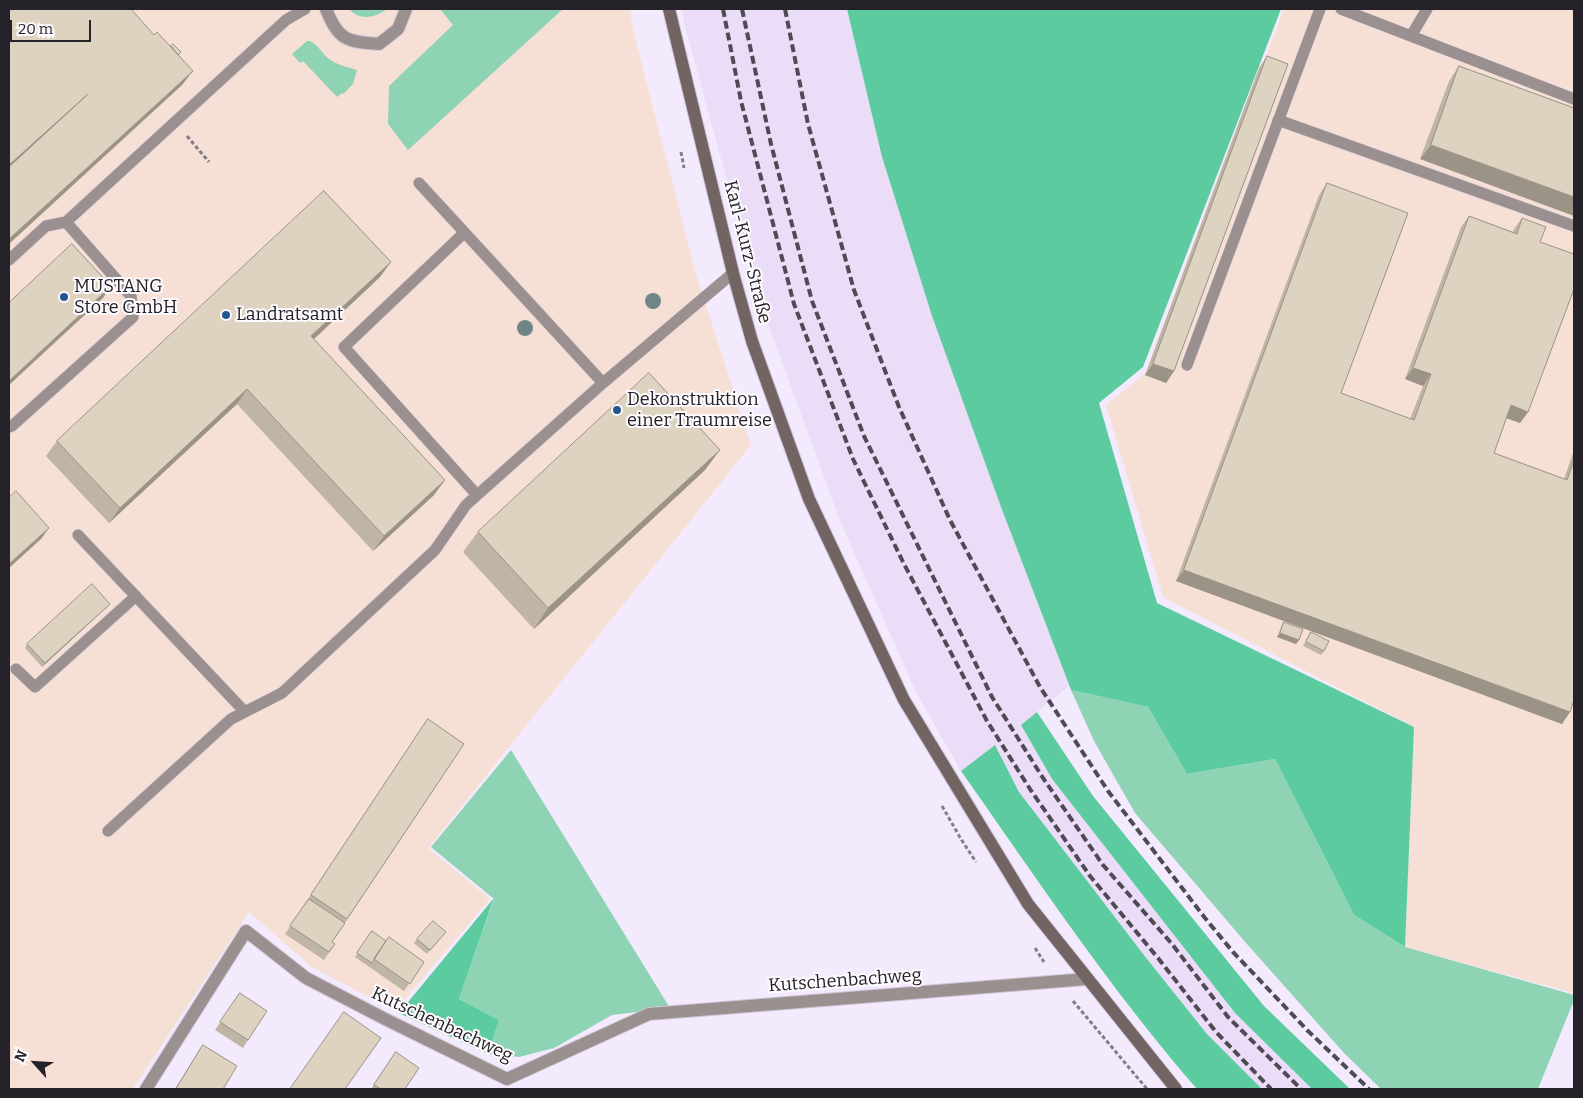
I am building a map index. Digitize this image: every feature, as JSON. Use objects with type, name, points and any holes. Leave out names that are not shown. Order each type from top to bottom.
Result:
[{"type":"main road","name":"Karl-Kurz-Straße","points":[[669,9],[733,274],[752,341],[809,499],[904,700],[1028,904],[1176,1089]]},
{"type":"street","points":[[326,9],[331,22],[340,36],[359,43],[379,44],[398,29],[406,9]]},
{"type":"street","name":"Kutschenbachweg","points":[[146,1089],[246,931],[306,978],[386,1020],[507,1079],[649,1014],[1087,979]]},
{"type":"lane","points":[[9,260],[46,226],[66,222],[286,20],[305,9]]},
{"type":"lane","points":[[1187,365],[1320,9]]},
{"type":"lane","points":[[1341,9],[1574,98]]},
{"type":"lane","points":[[1411,36],[1427,9]]},
{"type":"lane","points":[[1278,120],[1574,226]]},
{"type":"lane","points":[[419,183],[603,383]]},
{"type":"lane","points":[[9,427],[133,316],[131,296],[66,222]]},
{"type":"lane","points":[[464,233],[344,347],[477,495]]},
{"type":"lane","points":[[108,830],[231,719],[282,693],[435,550],[466,505],[603,383],[733,274]]},
{"type":"lane","points":[[78,535],[246,712]]},
{"type":"lane","points":[[16,669],[35,687],[136,596]]},
{"type":"path","points":[[202,154],[209,162]]},
{"type":"path","points":[[1057,981],[1147,1089]]},
{"type":"shaded area","points":[[9,9],[630,9],[633,30],[697,278],[751,445],[428,848],[490,899],[395,1011],[312,967],[249,912],[133,1089],[9,1089]]},
{"type":"shaded area","points":[[682,9],[847,9],[882,157],[932,316],[1001,507],[1069,686],[1021,725],[1052,779],[1235,1013],[1312,1089],[1262,1089],[1207,1034],[1019,792],[995,745],[961,771],[917,694],[840,521],[760,302],[684,23]]},
{"type":"shaded area","points":[[1284,9],[1574,9],[1574,993],[1405,947],[1414,727],[1163,597],[1106,405],[1147,372]]},
{"type":"green space","points":[[349,9],[387,9],[373,16],[363,17]]},
{"type":"green space","points":[[440,9],[563,9],[408,150],[388,124],[389,86],[453,25]]},
{"type":"green space","points":[[847,9],[1281,9],[1143,367],[1099,403],[1157,603],[1414,727],[1405,947],[1354,915],[1275,759],[1187,774],[1148,707],[1071,690],[1001,507],[932,316],[882,157]]},
{"type":"green space","points":[[307,41],[315,45],[332,61],[357,70],[353,84],[343,94],[337,97],[303,61],[300,63],[292,54]]},
{"type":"green space","points":[[1071,690],[1148,707],[1187,774],[1275,759],[1354,915],[1405,947],[1574,995],[1574,1000],[1538,1089],[1381,1089],[1344,1053],[1246,943],[1135,813],[1094,741]]},
{"type":"green space","points":[[1037,712],[1093,796],[1264,1006],[1350,1089],[1312,1089],[1235,1013],[1052,779],[1021,725]]},
{"type":"green space","points":[[995,745],[1019,792],[1147,959],[1207,1034],[1262,1089],[1197,1089],[1134,1012],[1075,933],[961,771]]},
{"type":"green space","points":[[511,750],[670,1008],[612,1015],[554,1048],[519,1057],[488,1054],[499,1020],[459,999],[494,899],[431,847]]},
{"type":"green space","points":[[494,898],[459,999],[499,1020],[488,1054],[399,1013]]},
{"type":"building","points":[[131,9],[154,35],[157,32],[193,71],[9,239],[9,167],[88,94],[9,165],[9,10]]},
{"type":"building","points":[[173,44],[181,52],[178,55],[171,46]]},
{"type":"building","points":[[1267,56],[1288,64],[1174,371],[1153,364]]},
{"type":"building","points":[[1459,66],[1574,108],[1574,197],[1431,145]]},
{"type":"building","points":[[1327,183],[1408,213],[1341,393],[1414,420],[1431,374],[1413,368],[1469,216],[1517,234],[1522,218],[1546,227],[1540,242],[1574,254],[1574,289],[1528,412],[1511,405],[1494,453],[1567,480],[1574,460],[1574,700],[1570,712],[1184,570]]},
{"type":"building","points":[[324,191],[391,262],[311,336],[445,480],[384,536],[247,389],[120,508],[57,441]]},
{"type":"building","points":[[72,244],[111,286],[9,381],[9,303]]},
{"type":"building","points":[[649,373],[720,450],[548,608],[478,532]]},
{"type":"building","points":[[16,491],[49,528],[9,564],[9,498]]},
{"type":"building","points":[[92,584],[110,604],[45,663],[27,644]]},
{"type":"building","points":[[1284,622],[1303,629],[1299,640],[1280,633]]},
{"type":"building","points":[[1311,632],[1329,641],[1324,651],[1306,642]]},
{"type":"building","points":[[428,719],[464,744],[347,919],[311,895]]},
{"type":"building","points":[[309,899],[345,923],[332,942],[335,944],[329,952],[290,926]]},
{"type":"building","points":[[433,921],[446,932],[430,950],[417,939]]},
{"type":"building","points":[[372,931],[386,941],[372,963],[357,953]]},
{"type":"building","points":[[389,937],[424,962],[410,984],[374,959]]},
{"type":"building","points":[[240,993],[267,1011],[248,1040],[220,1022]]},
{"type":"building","points":[[344,1012],[381,1038],[345,1089],[290,1089]]},
{"type":"building","points":[[203,1045],[237,1066],[223,1089],[176,1089]]},
{"type":"building","points":[[396,1052],[419,1068],[405,1089],[381,1089],[374,1085]]},
{"type":"railway","points":[[723,9],[741,101],[794,304],[853,459],[904,564],[987,721],[1030,789],[1090,876],[1216,1032],[1271,1089]]},
{"type":"railway","points":[[742,9],[771,144],[812,301],[864,436],[992,697],[1043,778],[1103,865],[1172,944],[1228,1017],[1301,1089]]},
{"type":"railway","points":[[785,9],[808,124],[854,290],[899,407],[950,520],[1040,687],[1108,791],[1205,918],[1233,952],[1308,1031],[1369,1089]]},
{"type":"place","name":"MUSTANG Store GmbH","points":[[64,297]]},
{"type":"place","name":"Landratsamt","points":[[226,315]]},
{"type":"place","name":"Dekonstruktion einer Traumreise","points":[[617,410]]}]
